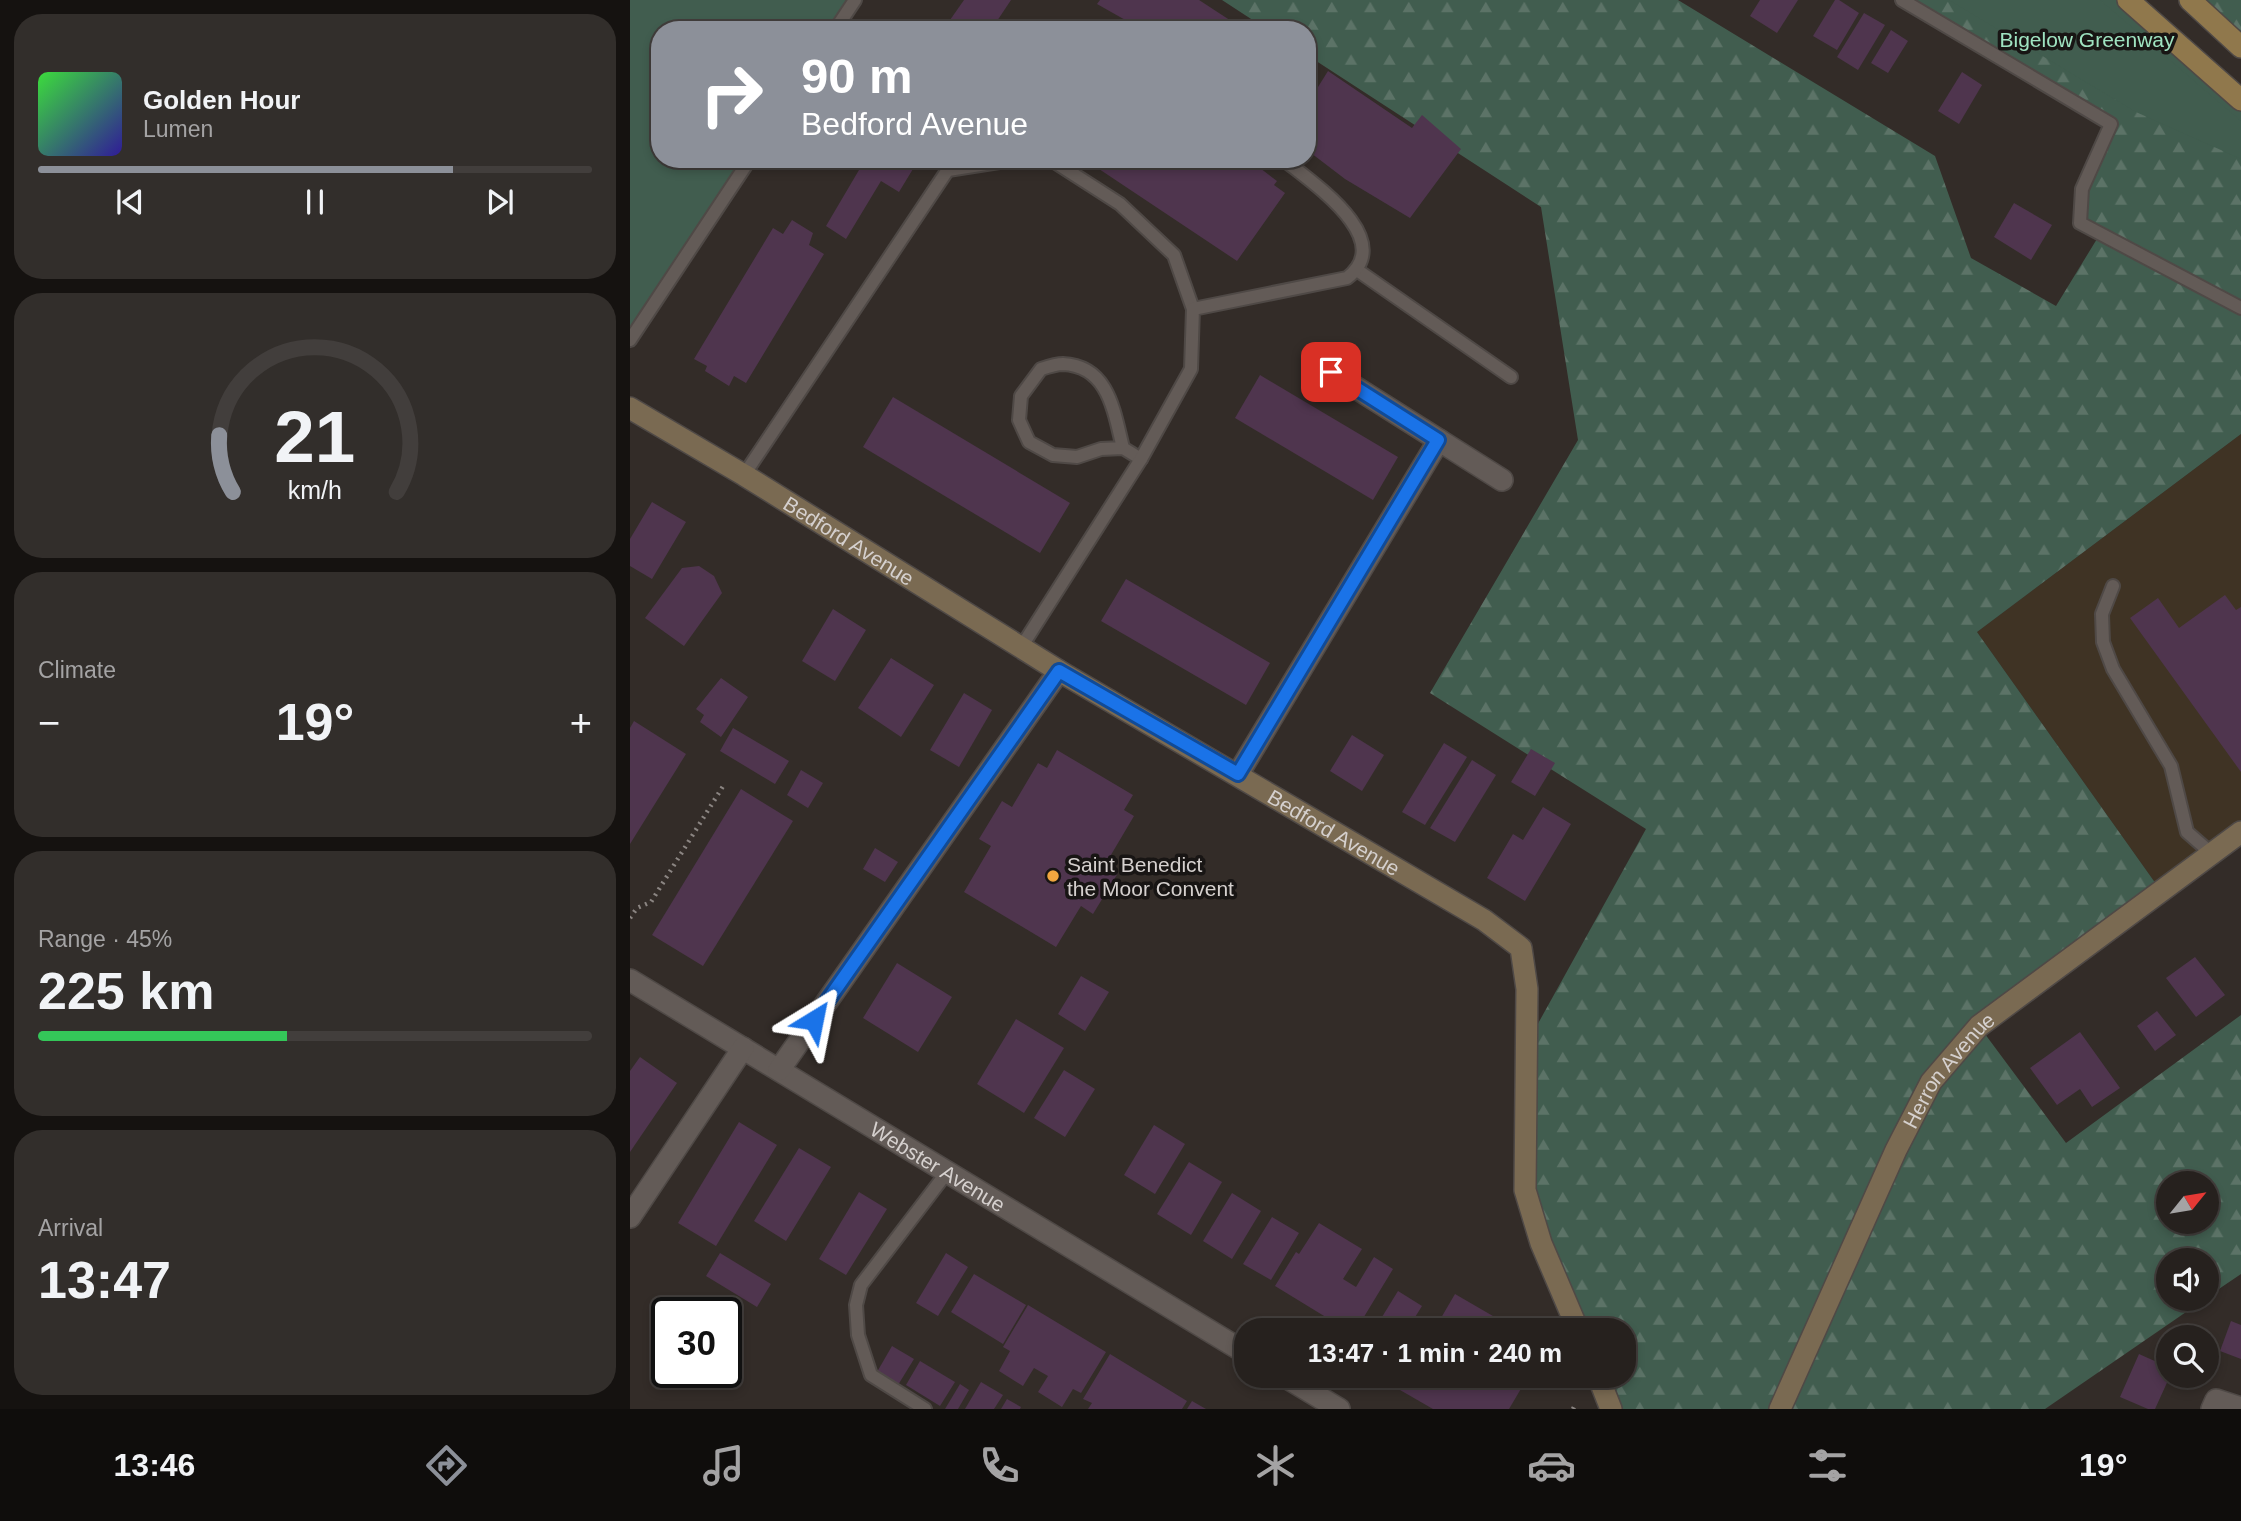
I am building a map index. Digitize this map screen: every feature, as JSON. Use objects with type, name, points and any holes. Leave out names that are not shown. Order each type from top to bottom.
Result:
[{"type":"main road","points":[[2128,0],[2241,100]]},
{"type":"main road","points":[[2190,0],[2241,47]]},
{"type":"street","points":[[1331,372],[1502,480]]},
{"type":"street","name":"Bedford Avenue","points":[[630,408],[744,475],[1059,671],[1484,920],[1521,948],[1527,989],[1525,1190],[1541,1243],[1573,1318]]},
{"type":"street","points":[[1238,774],[1438,440]]},
{"type":"street","points":[[779,1070],[1059,671]]},
{"type":"street","name":"Herron Avenue","points":[[1780,1409],[1896,1150],[1931,1082],[1979,1026],[2241,832]]},
{"type":"street","name":"Webster Avenue","points":[[630,980],[1234,1346]]},
{"type":"street","points":[[630,1217],[744,1048]]},
{"type":"street","points":[[1304,1388],[1339,1409]]},
{"type":"street","points":[[1603,1388],[1611,1409]]},
{"type":"street","points":[[2214,1404],[2241,1408]]},
{"type":"lane","points":[[841,21],[855,0]]},
{"type":"lane","points":[[1902,0],[2111,124],[2082,189],[2080,223],[2241,308]]},
{"type":"lane","points":[[630,340],[744,168]]},
{"type":"lane","points":[[744,475],[949,168]]},
{"type":"lane","points":[[1022,646],[1141,459],[1191,369],[1193,309],[1174,255],[1120,204],[1064,168]]},
{"type":"lane","points":[[1193,309],[1347,278],[1357,270],[1364,253],[1361,238],[1351,219],[1336,202],[1294,168]]},
{"type":"lane","points":[[1357,270],[1511,377]]},
{"type":"lane","points":[[1123,448],[1103,383],[1085,370],[1062,364],[1041,369],[1021,396],[1019,420],[1029,442],[1053,455],[1077,457],[1101,449],[1123,448],[1141,459]]},
{"type":"lane","points":[[2113,586],[2102,614],[2103,642],[2113,669],[2171,766],[2187,832],[2211,853]]},
{"type":"lane","points":[[925,1409],[871,1375],[858,1335],[856,1305],[861,1285],[948,1171]]},
{"type":"path","points":[[630,918],[637,908],[651,902],[725,783]]},
{"type":"shaded area","points":[[2241,434],[2241,832],[2161,891],[1977,632]]},
{"type":"green space","points":[[630,0],[857,0],[844,21],[651,21],[651,168],[745,168],[630,340]]},
{"type":"green space","points":[[1222,0],[1678,0],[1935,156],[1971,258],[2056,306],[2100,234],[2080,223],[2082,189],[2110,124],[1902,0],[2128,0],[2241,100],[2241,434],[1977,632],[2161,891],[1979,1026],[2066,1143],[2241,1015],[2241,1274],[2219,1289],[2219,1248],[2156,1248],[2156,1311],[2188,1311],[2167,1325],[2156,1325],[2156,1333],[2045,1409],[1611,1409],[1603,1388],[1636,1388],[1636,1318],[1573,1318],[1525,1190],[1525,1047],[1646,829],[1430,693],[1578,440],[1541,207],[1316,61],[1316,21],[1254,21]]},
{"type":"green space","name":"Bigelow Greenway","points":[[1949,0],[2100,0],[2241,121],[2241,159],[2136,112]]},
{"type":"green space","points":[[2190,0],[2241,0],[2241,47]]},
{"type":"building","points":[[964,0],[1011,0],[997,21],[949,21]]},
{"type":"building","points":[[1100,0],[1199,0],[1231,21],[1127,21],[1097,4]]},
{"type":"building","points":[[1760,0],[1798,0],[1777,33],[1750,16]]},
{"type":"building","points":[[1835,0],[1859,13],[1837,50],[1813,36]]},
{"type":"building","points":[[1864,13],[1885,25],[1858,70],[1837,57]]},
{"type":"building","points":[[1891,30],[1908,41],[1888,73],[1871,63]]},
{"type":"building","points":[[1328,71],[1412,128],[1422,115],[1461,149],[1410,218],[1345,179],[1316,157],[1316,90]]},
{"type":"building","points":[[1962,72],[1982,85],[1959,124],[1938,111]]},
{"type":"building","points":[[856,168],[914,168],[899,192],[881,181],[846,239],[826,226],[859,170]]},
{"type":"building","points":[[1098,168],[1260,168],[1277,181],[1274,185],[1285,193],[1237,261]]},
{"type":"building","points":[[2014,203],[2052,225],[2031,260],[1994,237]]},
{"type":"building","points":[[792,220],[813,233],[809,245],[824,254],[746,383],[734,376],[729,386],[705,371],[707,366],[694,359],[773,228],[783,234]]},
{"type":"building","points":[[1260,375],[1398,457],[1373,500],[1235,418]]},
{"type":"building","points":[[893,397],[1070,503],[1040,553],[863,447]]},
{"type":"building","points":[[652,502],[686,522],[652,579],[630,566],[630,539]]},
{"type":"building","points":[[699,566],[714,576],[722,593],[684,646],[645,618],[682,568]]},
{"type":"building","points":[[1126,579],[1270,663],[1246,705],[1101,621]]},
{"type":"building","points":[[2225,595],[2236,610],[2241,607],[2241,772],[2130,618],[2158,598],[2179,628]]},
{"type":"building","points":[[833,609],[866,630],[835,681],[802,661]]},
{"type":"building","points":[[891,658],[934,685],[901,737],[858,708]]},
{"type":"building","points":[[721,678],[748,697],[721,737],[700,722],[704,715],[696,709]]},
{"type":"building","points":[[964,693],[992,710],[959,767],[930,750]]},
{"type":"building","points":[[634,721],[686,754],[630,844],[630,728]]},
{"type":"building","points":[[733,728],[789,761],[775,784],[720,751]]},
{"type":"building","points":[[1352,735],[1384,755],[1362,791],[1330,771]]},
{"type":"building","points":[[1444,743],[1467,757],[1425,825],[1402,812]]},
{"type":"building","points":[[1531,749],[1555,763],[1535,796],[1511,782]]},
{"type":"building","points":[[1057,750],[1133,795],[1124,810],[1134,816],[1105,865],[1118,873],[1093,914],[1081,906],[1056,947],[964,892],[991,846],[979,839],[1002,801],[1012,807],[1038,763],[1047,768]]},
{"type":"building","points":[[1472,760],[1496,775],[1455,842],[1430,828]]},
{"type":"building","points":[[801,770],[823,783],[808,808],[787,795]]},
{"type":"building","points":[[741,789],[793,821],[703,966],[652,935]]},
{"type":"building","points":[[1543,807],[1571,824],[1525,901],[1487,878],[1513,834],[1523,840]]},
{"type":"building","points":[[875,848],[898,862],[885,882],[863,869]]},
{"type":"building","points":[[2195,957],[2225,995],[2196,1017],[2166,978]]},
{"type":"building","points":[[897,963],[952,997],[918,1052],[863,1018]]},
{"type":"building","points":[[1081,976],[1109,992],[1085,1031],[1058,1014]]},
{"type":"building","points":[[2157,1011],[2176,1035],[2155,1051],[2137,1026]]},
{"type":"building","points":[[1016,1019],[1064,1048],[1024,1113],[977,1084]]},
{"type":"building","points":[[2080,1032],[2120,1088],[2092,1107],[2080,1089],[2057,1105],[2030,1068]]},
{"type":"building","points":[[640,1057],[677,1083],[630,1152],[630,1071]]},
{"type":"building","points":[[1064,1070],[1095,1089],[1065,1137],[1034,1118]]},
{"type":"building","points":[[739,1122],[777,1145],[716,1246],[678,1223]]},
{"type":"building","points":[[1154,1125],[1185,1144],[1155,1194],[1124,1175]]},
{"type":"building","points":[[799,1148],[831,1167],[786,1241],[754,1221]]},
{"type":"building","points":[[1189,1162],[1222,1182],[1191,1235],[1157,1214]]},
{"type":"building","points":[[859,1192],[887,1209],[846,1275],[819,1259]]},
{"type":"building","points":[[1232,1193],[1261,1211],[1232,1259],[1203,1241]]},
{"type":"building","points":[[1272,1217],[1299,1233],[1271,1280],[1243,1264]]},
{"type":"building","points":[[1319,1223],[1362,1249],[1343,1279],[1356,1287],[1374,1257],[1393,1269],[1363,1318],[1327,1318],[1275,1286],[1296,1252],[1299,1254]]},
{"type":"building","points":[[720,1253],[771,1284],[757,1307],[706,1276]]},
{"type":"building","points":[[946,1253],[968,1267],[938,1316],[916,1303]]},
{"type":"building","points":[[974,1274],[1026,1305],[1003,1344],[951,1312]]},
{"type":"building","points":[[1398,1291],[1422,1306],[1414,1318],[1381,1318]]},
{"type":"building","points":[[1455,1294],[1496,1318],[1441,1318]]},
{"type":"building","points":[[1028,1305],[1106,1352],[1081,1393],[1073,1389],[1062,1407],[1038,1392],[1048,1376],[1034,1368],[1023,1386],[999,1371],[1010,1351],[1003,1347]]},
{"type":"building","points":[[2231,1321],[2241,1325],[2241,1359],[2220,1351]]},
{"type":"building","points":[[892,1346],[914,1359],[898,1385],[877,1372]]},
{"type":"building","points":[[1110,1354],[1187,1401],[1182,1409],[1088,1409],[1092,1403],[1083,1399]]},
{"type":"building","points":[[2139,1354],[2156,1362],[2156,1388],[2165,1388],[2155,1409],[2148,1409],[2120,1397]]},
{"type":"building","points":[[920,1361],[955,1382],[940,1406],[906,1385]]},
{"type":"building","points":[[981,1382],[1003,1395],[994,1409],[965,1409]]},
{"type":"building","points":[[960,1384],[969,1390],[958,1409],[945,1409]]},
{"type":"building","points":[[1521,1388],[1509,1409],[1433,1409],[1400,1390]]},
{"type":"building","points":[[1007,1399],[1021,1407],[1020,1409],[1001,1409]]},
{"type":"building","points":[[1192,1401],[1206,1409],[1187,1409]]},
{"type":"place","name":"Saint Benedict the Moor Convent","points":[[1053,876]]},
{"type":"route","points":[[814,1020],[1059,671],[1238,774],[1438,440],[1331,372]]}]
